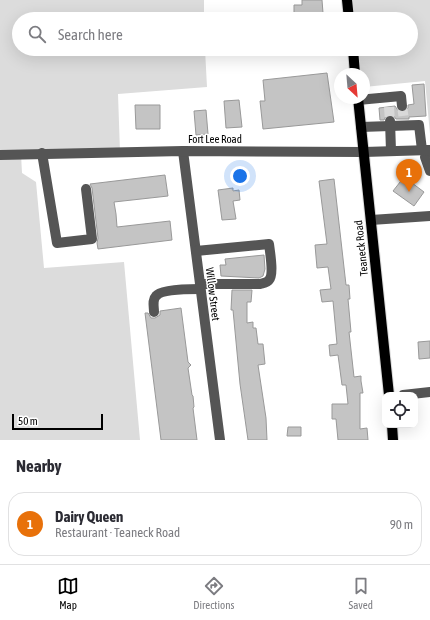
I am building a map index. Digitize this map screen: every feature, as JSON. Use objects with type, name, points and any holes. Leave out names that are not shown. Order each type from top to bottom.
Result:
[{"type":"main road","points":[[347,0],[348,12]]},
{"type":"main road","points":[[353,56],[354,68]]},
{"type":"main road","name":"Teaneck Road","points":[[359,104],[389,392]]},
{"type":"main road","points":[[392,428],[393,440]]},
{"type":"street","points":[[370,100],[388,102],[401,96],[402,106]]},
{"type":"street","points":[[361,128],[404,122],[419,125],[426,150],[425,158],[430,171]]},
{"type":"street","points":[[391,123],[391,151]]},
{"type":"street","name":"Fort Lee Road","points":[[0,155],[31,153],[183,151],[364,152],[426,150]]},
{"type":"street","name":"Willow Street","points":[[183,151],[220,440]]},
{"type":"street","points":[[42,153],[57,243],[92,239],[86,189]]},
{"type":"street","points":[[371,220],[430,216]]},
{"type":"street","points":[[154,312],[153,301],[157,294],[163,292],[200,286],[260,284],[268,282],[270,279],[271,271],[269,244],[196,251]]},
{"type":"street","points":[[418,393],[430,392]]},
{"type":"shaded area","points":[[0,0],[204,0],[204,12],[12,12],[12,56],[205,56],[207,87],[118,94],[120,152],[21,154],[22,173],[36,182],[44,268],[124,262],[140,440],[0,440]]},
{"type":"shaded area","points":[[347,0],[430,0],[430,134],[425,81],[370,86],[370,68],[355,68],[354,56],[418,56],[418,12],[348,12]]},
{"type":"building","points":[[302,0],[322,0],[323,12],[294,12],[294,5],[302,5]]},
{"type":"building","points":[[327,73],[334,122],[263,129],[260,101],[265,101],[263,80]]},
{"type":"building","points":[[424,84],[426,116],[409,117],[409,119],[396,119],[393,115],[389,115],[386,116],[384,120],[380,120],[379,108],[395,106],[399,112],[405,111],[408,108],[408,105],[414,104],[412,85]]},
{"type":"building","points":[[239,100],[242,127],[226,128],[224,101]]},
{"type":"building","points":[[135,105],[160,105],[160,129],[136,129]]},
{"type":"building","points":[[206,110],[208,134],[196,135],[194,111]]},
{"type":"building","points":[[165,175],[168,196],[114,202],[117,227],[170,221],[172,240],[98,249],[92,188],[90,184]]},
{"type":"building","points":[[404,177],[424,192],[414,206],[393,191]]},
{"type":"building","points":[[334,179],[346,285],[349,285],[350,299],[348,299],[351,332],[349,332],[354,377],[361,376],[363,393],[360,393],[360,429],[367,428],[368,440],[338,440],[336,419],[332,419],[332,404],[348,404],[346,385],[342,385],[338,355],[330,356],[329,345],[337,344],[333,301],[322,302],[320,290],[331,289],[328,267],[317,268],[315,245],[327,244],[319,181]]},
{"type":"building","points":[[233,188],[233,191],[239,190],[240,200],[233,201],[236,219],[222,220],[218,190]]},
{"type":"building","points":[[264,255],[265,269],[263,276],[259,278],[221,276],[220,265],[226,265],[225,259]]},
{"type":"building","points":[[232,290],[252,290],[251,302],[247,302],[247,323],[253,322],[253,328],[256,328],[258,344],[263,344],[265,364],[258,365],[266,418],[267,440],[248,440],[240,384],[233,310],[231,310]]},
{"type":"building","points":[[181,308],[188,362],[191,365],[188,368],[193,396],[197,440],[161,440],[145,313],[148,313],[151,318],[155,318],[160,315],[160,311]]},
{"type":"building","points":[[430,341],[430,358],[419,359],[418,342]]},
{"type":"building","points":[[288,427],[301,427],[301,436],[287,436]]},
{"type":"tunnel","points":[[402,106],[404,120]]},
{"type":"tunnel","points":[[389,107],[390,121]]},
{"type":"place","name":"Dairy Queen","points":[[409,192]]}]
